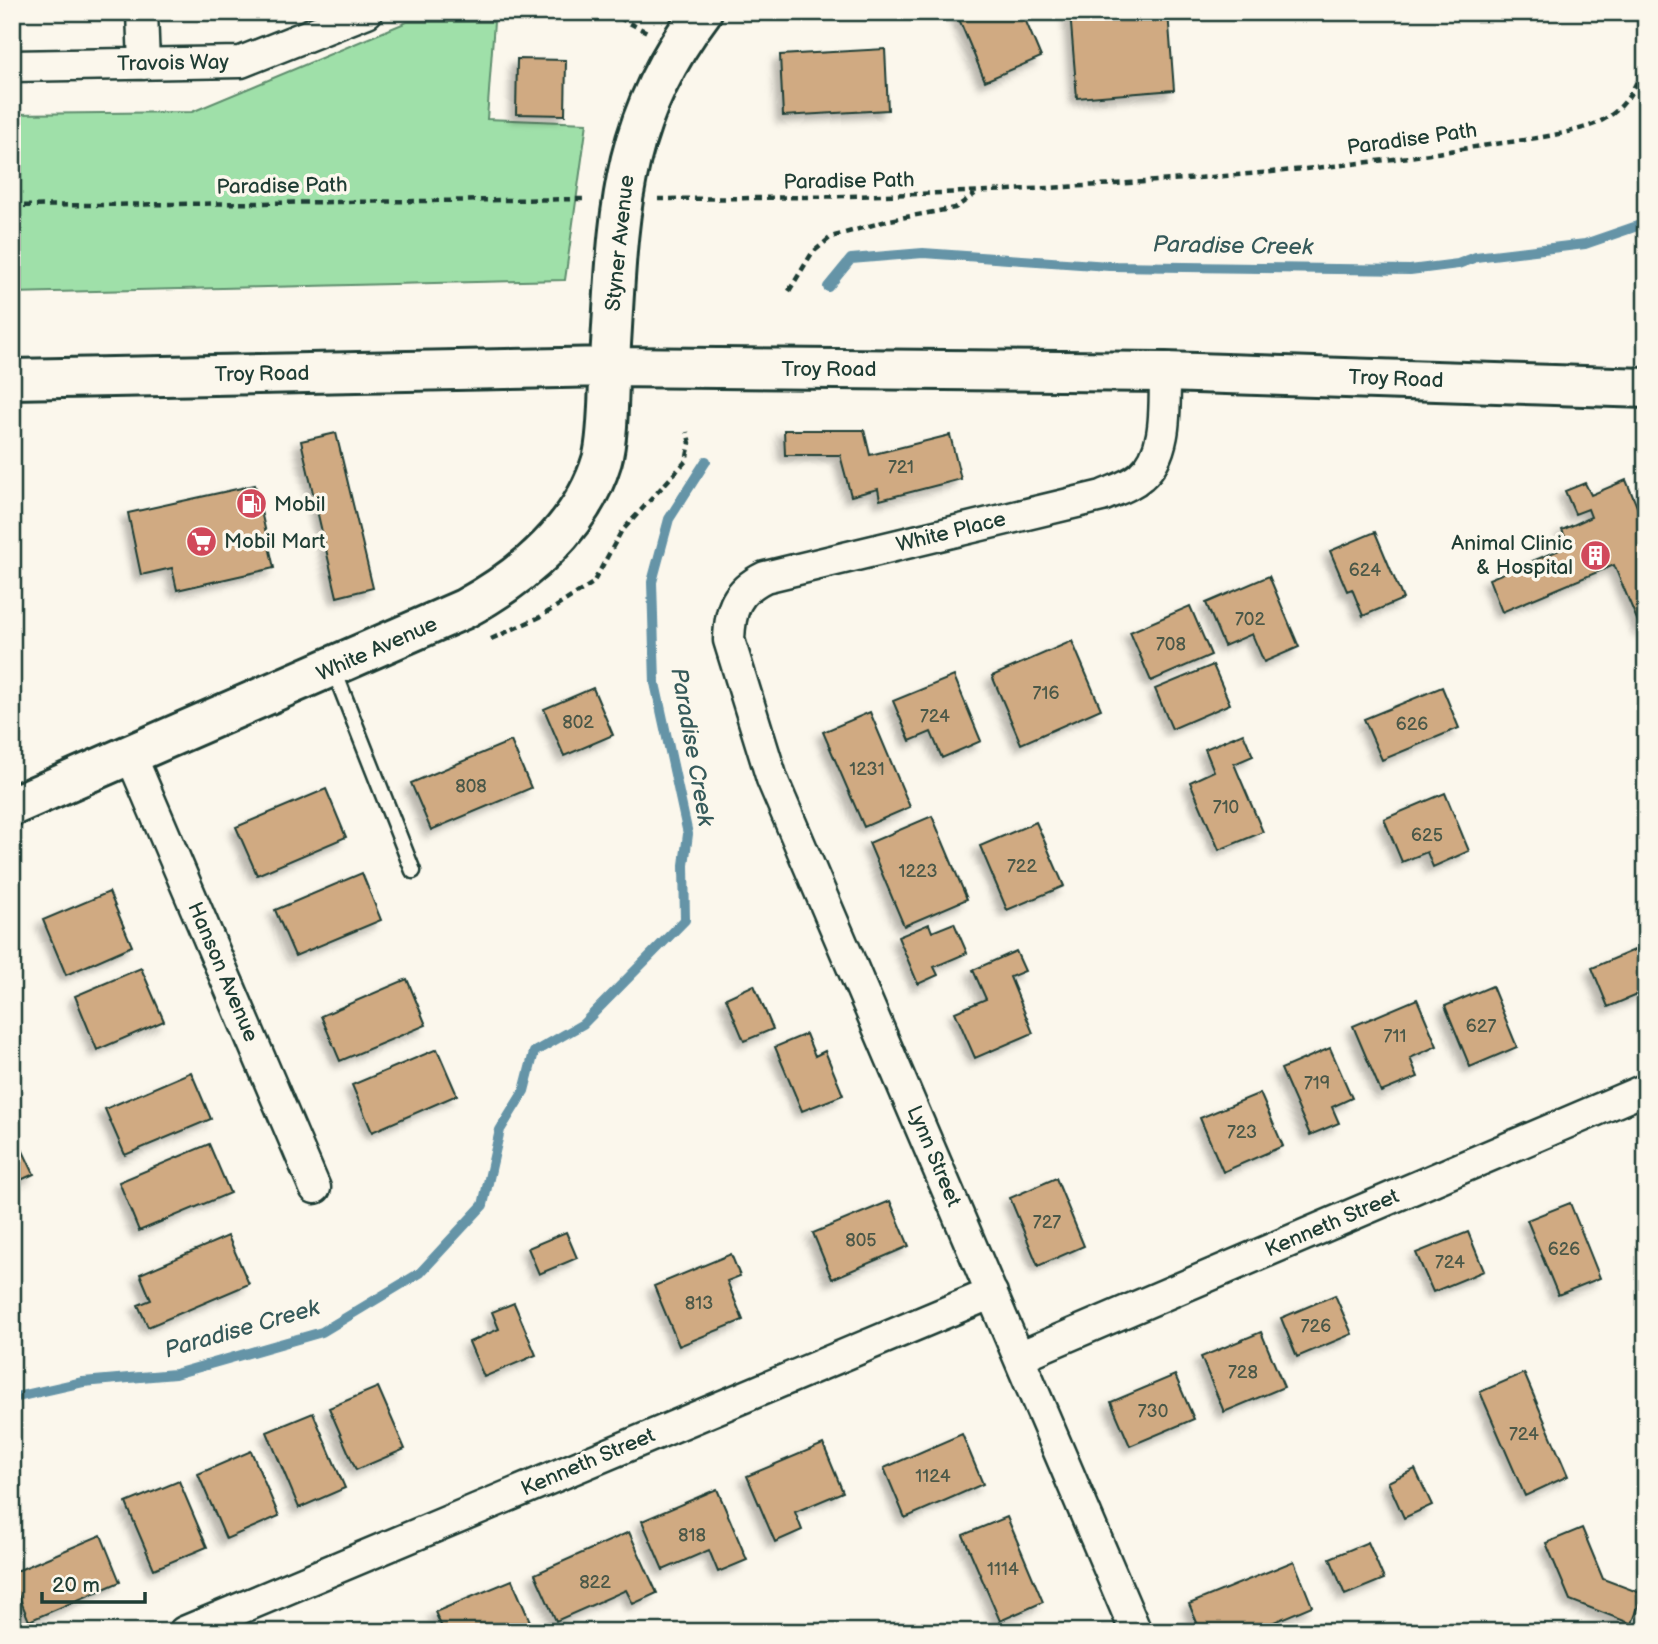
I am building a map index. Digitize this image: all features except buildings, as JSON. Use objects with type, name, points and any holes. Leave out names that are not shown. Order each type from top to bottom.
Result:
[{"type":"main road","name":"Styner Avenue","points":[[609,367],[621,199],[643,111],[676,47],[702,12]]},
{"type":"main road","name":"Troy Road","points":[[12,379],[609,367],[1165,372],[1646,388]]},
{"type":"main road","name":"White Avenue","points":[[12,806],[333,668],[486,597],[520,573],[556,539],[582,504],[602,460],[609,367]]},
{"type":"street","points":[[142,12],[144,64]]},
{"type":"street","name":"Travois Way","points":[[12,66],[241,62],[367,12]]},
{"type":"street","name":"White Place","points":[[739,677],[729,640],[730,619],[735,600],[748,585],[765,577],[1102,496],[1141,477],[1153,462],[1163,429],[1165,372]]},
{"type":"street","name":"Lynn Street","points":[[739,677],[772,779],[1136,1632]]},
{"type":"street","name":"Hanson Avenue","points":[[131,756],[315,1188]]},
{"type":"street","name":"Kenneth Street","points":[[1019,1357],[1646,1089]]},
{"type":"street","name":"Kenneth Street","points":[[184,1632],[992,1293]]},
{"type":"lane","points":[[333,668],[413,871]]},
{"type":"path","name":"Paradise Path","points":[[12,206],[975,193],[1277,172],[1413,157],[1569,131],[1600,122],[1623,106],[1635,88],[1646,59]]},
{"type":"path","points":[[789,291],[812,253],[831,237],[890,220],[955,208],[975,193]]},
{"type":"green space","points":[[407,22],[494,22],[487,119],[587,123],[565,280],[12,293],[12,114],[192,112]]},
{"type":"waterway","name":"Paradise Creek","points":[[828,287],[851,259],[923,253],[1109,266],[1410,270],[1458,264],[1476,257],[1585,244],[1646,223]]},
{"type":"waterway","name":"Paradise Creek","points":[[12,1398],[83,1382],[175,1374],[322,1332],[420,1273],[483,1205],[500,1130],[524,1091],[534,1052],[583,1024],[685,920],[684,865],[688,834],[655,683],[652,582],[669,519],[706,461]]},
{"type":"place","name":"Mobil","points":[[251,504]]},
{"type":"place","name":"Mobil Mart","points":[[201,541]]},
{"type":"place","name":"Animal Clinic & Hospital","points":[[1596,555]]}]
